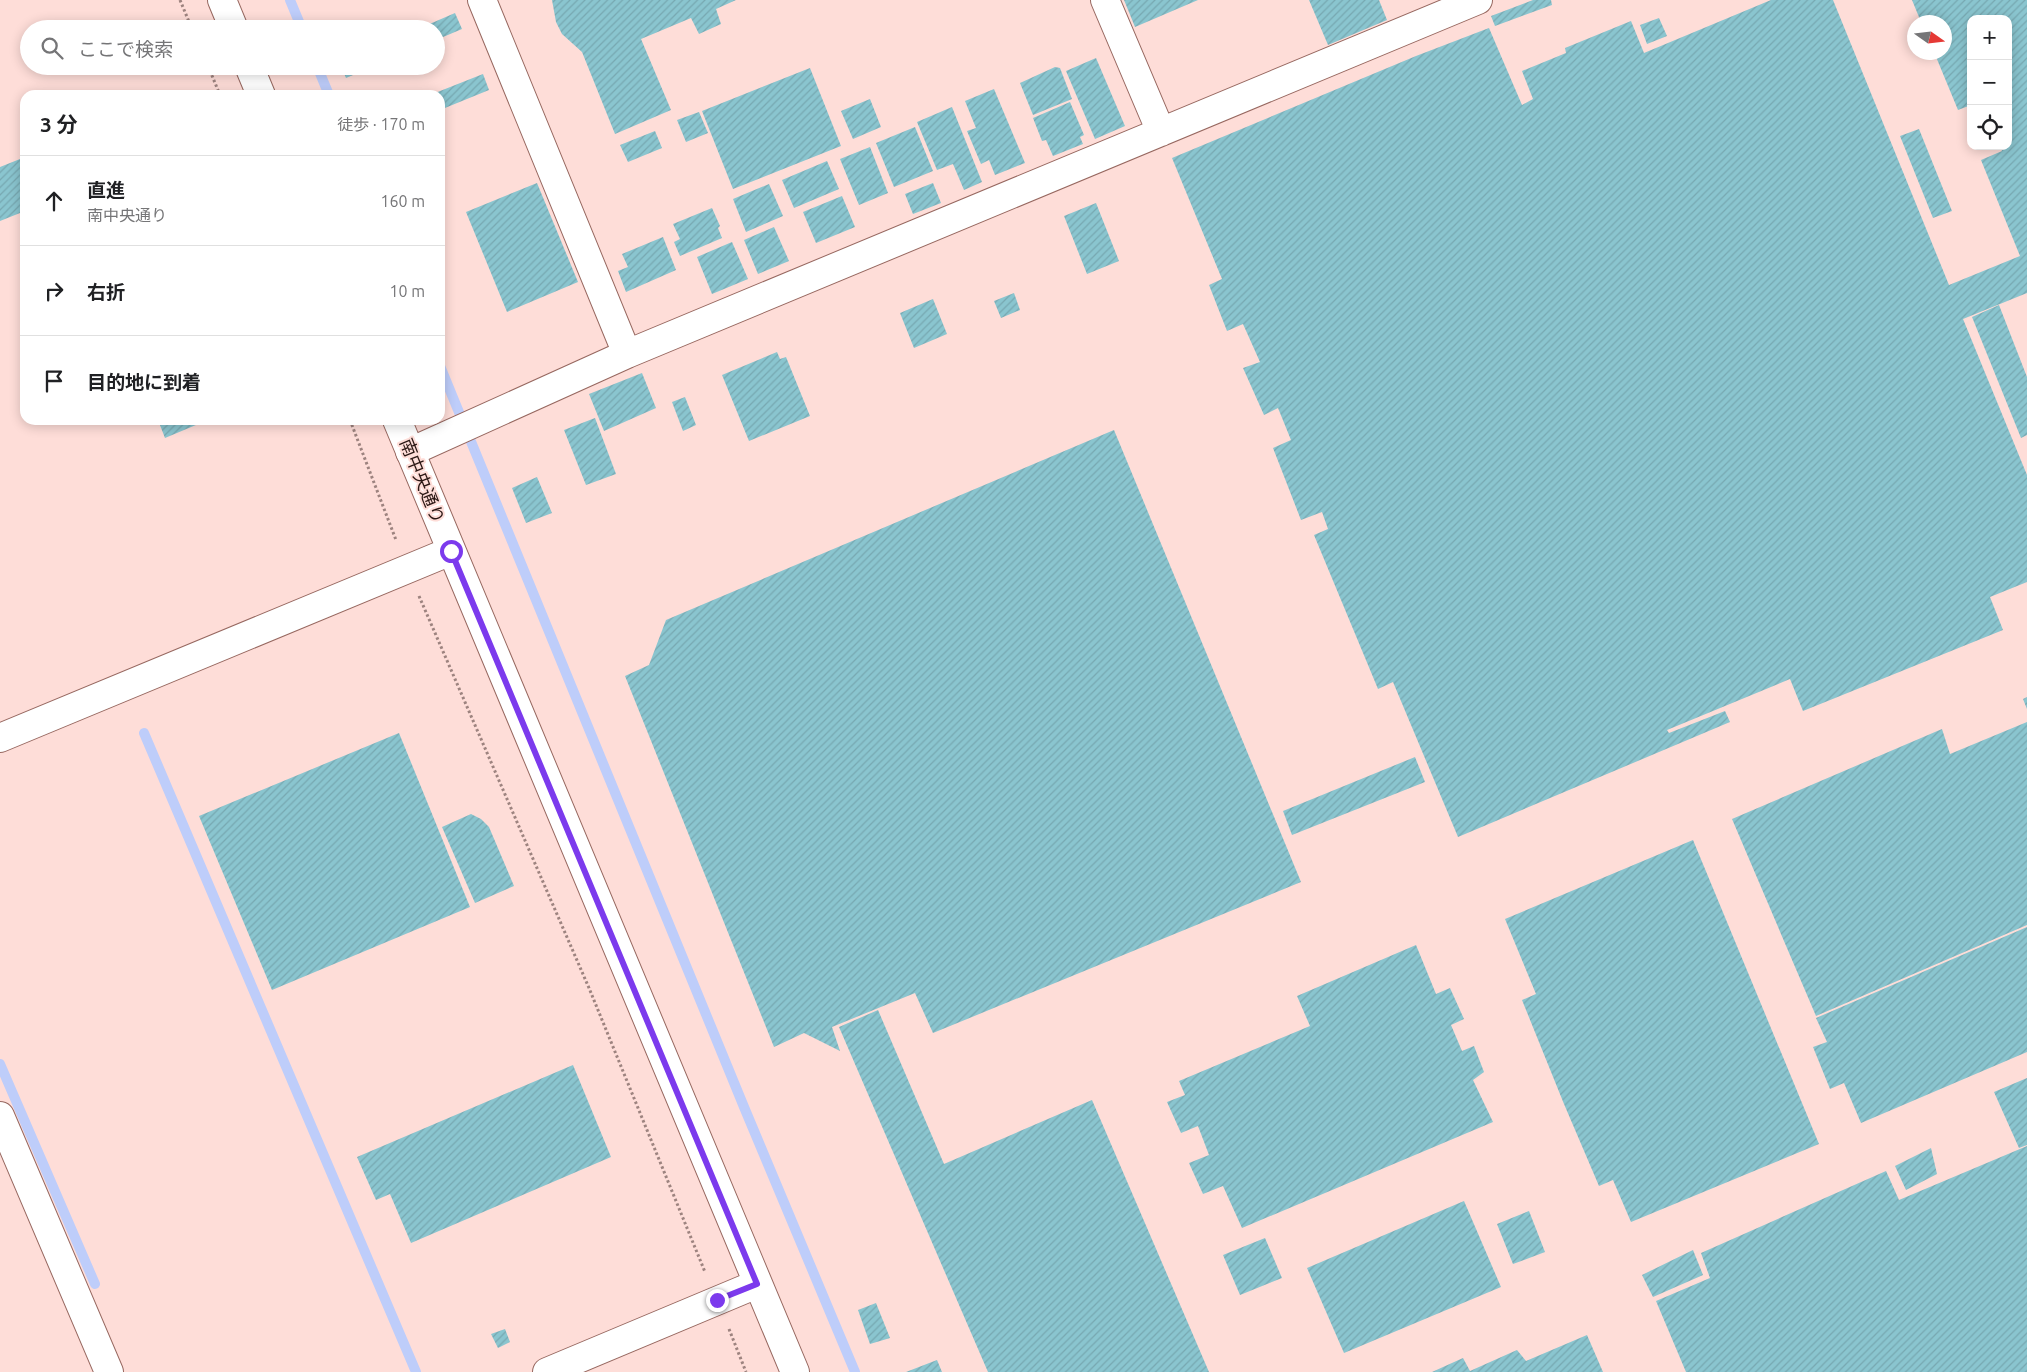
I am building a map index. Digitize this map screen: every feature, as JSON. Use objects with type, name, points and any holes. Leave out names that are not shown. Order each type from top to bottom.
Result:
[{"type":"street","points":[[222,0],[230,20]]},
{"type":"street","points":[[482,0],[627,354]]},
{"type":"street","points":[[1105,0],[1161,132]]},
{"type":"street","points":[[410,452],[627,354],[1478,0]]},
{"type":"street","points":[[253,75],[259,90]]},
{"type":"street","name":"南中央通り","points":[[399,425],[795,1372]]},
{"type":"street","points":[[0,738],[451,551]]},
{"type":"street","points":[[0,1116],[109,1372]]},
{"type":"street","points":[[547,1372],[757,1284]]},
{"type":"path","points":[[180,0],[188,20]]},
{"type":"path","points":[[212,75],[218,90]]},
{"type":"path","points":[[352,425],[407,569],[589,988],[746,1372]]},
{"type":"building","points":[[552,0],[736,0],[716,9],[721,24],[699,34],[691,18],[641,39],[671,110],[615,134],[582,52],[562,34],[556,22]]},
{"type":"building","points":[[1124,0],[1198,0],[1135,27]]},
{"type":"building","points":[[1309,0],[1379,0],[1387,20],[1328,45]]},
{"type":"building","points":[[1533,0],[1551,0],[1552,5],[1495,26],[1491,16]]},
{"type":"building","points":[[1771,0],[1833,0],[1949,285],[2020,256],[1981,160],[2002,150],[2012,150],[2012,15],[1967,15],[1967,107],[1958,110],[1937,60],[1952,60],[1952,15],[1918,15],[1912,0],[2027,0],[2027,293],[1963,319],[2027,475],[2027,582],[1990,597],[2003,630],[1803,711],[1790,679],[1667,730],[1669,733],[1725,711],[1730,722],[1458,837],[1393,682],[1378,689],[1314,535],[1328,529],[1322,512],[1301,520],[1273,448],[1291,440],[1278,408],[1264,415],[1243,368],[1260,362],[1243,324],[1227,331],[1209,285],[1222,279],[1172,158],[1416,56],[1489,28],[1522,105],[1533,99],[1522,71],[1566,53],[1565,48],[1631,21],[1644,53]]},
{"type":"building","points":[[455,13],[462,29],[445,36],[445,20],[439,20]]},
{"type":"building","points":[[1659,18],[1667,36],[1647,44],[1640,25]]},
{"type":"building","points":[[1096,58],[1125,126],[1095,139],[1066,71]]},
{"type":"building","points":[[1055,67],[1060,68],[1072,99],[1033,115],[1020,83]]},
{"type":"building","points":[[810,68],[841,146],[733,189],[702,111]]},
{"type":"building","points":[[483,74],[489,90],[445,108],[445,90],[443,90]]},
{"type":"building","points":[[994,89],[1025,163],[995,175],[989,160],[981,164],[967,131],[976,128],[965,101]]},
{"type":"building","points":[[870,99],[881,127],[853,139],[841,111]]},
{"type":"building","points":[[1070,102],[1084,135],[1080,137],[1083,144],[1053,156],[1046,140],[1042,141],[1033,118]]},
{"type":"building","points":[[952,107],[982,182],[964,190],[953,164],[937,170],[917,122]]},
{"type":"building","points":[[699,112],[708,133],[686,142],[677,120]]},
{"type":"building","points":[[915,127],[933,171],[894,187],[876,143]]},
{"type":"building","points":[[1919,129],[1952,211],[1933,218],[1900,136]]},
{"type":"building","points":[[655,131],[662,148],[628,162],[620,145]]},
{"type":"building","points":[[870,147],[888,193],[859,205],[840,159]]},
{"type":"building","points":[[20,159],[20,213],[0,221],[0,167]]},
{"type":"building","points":[[827,161],[839,189],[794,208],[782,180]]},
{"type":"building","points":[[537,183],[578,282],[507,312],[466,212]]},
{"type":"building","points":[[933,183],[941,203],[913,214],[905,194]]},
{"type":"building","points":[[769,184],[783,216],[746,232],[733,199]]},
{"type":"building","points":[[842,196],[855,227],[816,243],[803,212]]},
{"type":"building","points":[[1096,203],[1119,261],[1087,274],[1064,216]]},
{"type":"building","points":[[712,208],[720,226],[718,228],[722,238],[680,256],[674,242],[680,239],[673,224]]},
{"type":"building","points":[[774,227],[789,261],[758,274],[744,240]]},
{"type":"building","points":[[663,237],[676,270],[626,292],[618,271],[628,267],[622,254]]},
{"type":"building","points":[[732,242],[748,279],[712,294],[697,257]]},
{"type":"building","points":[[1014,293],[1020,310],[1001,318],[994,301]]},
{"type":"building","points":[[933,299],[947,334],[914,348],[900,313]]},
{"type":"building","points":[[1999,305],[2027,377],[2027,435],[2021,438],[1972,317]]},
{"type":"building","points":[[777,352],[780,359],[786,357],[810,416],[749,441],[722,375]]},
{"type":"building","points":[[642,373],[656,408],[604,431],[589,394]]},
{"type":"building","points":[[685,397],[696,425],[683,431],[672,402]]},
{"type":"building","points":[[595,418],[616,474],[586,485],[564,430]]},
{"type":"building","points":[[160,425],[196,425],[165,438]]},
{"type":"building","points":[[1114,430],[1301,882],[933,1033],[915,993],[832,1027],[840,1051],[804,1033],[774,1047],[625,676],[649,665],[666,620]]},
{"type":"building","points":[[537,477],[552,513],[526,523],[512,488]]},
{"type":"building","points":[[2027,697],[2027,709],[2023,699]]},
{"type":"building","points":[[2027,722],[2027,925],[1816,1016],[1732,819],[1942,729],[1950,754]]},
{"type":"building","points":[[399,733],[470,907],[272,990],[199,816]]},
{"type":"building","points":[[1415,757],[1425,782],[1292,835],[1283,811]]},
{"type":"building","points":[[471,814],[481,819],[489,827],[514,886],[475,903],[442,827]]},
{"type":"building","points":[[1693,840],[1819,1144],[1631,1222],[1613,1180],[1599,1186],[1564,1104],[1522,1000],[1536,994],[1505,919]]},
{"type":"building","points":[[2027,927],[2027,1052],[1861,1123],[1844,1083],[1830,1089],[1813,1047],[1827,1042],[1816,1018]]},
{"type":"building","points":[[1416,945],[1436,994],[1450,988],[1464,1019],[1451,1025],[1462,1051],[1474,1046],[1484,1072],[1473,1080],[1493,1122],[1242,1228],[1223,1186],[1203,1194],[1189,1163],[1209,1155],[1198,1126],[1181,1133],[1167,1102],[1185,1095],[1179,1081],[1310,1026],[1297,996]]},
{"type":"building","points":[[878,1010],[944,1164],[1092,1100],[1209,1372],[988,1372],[839,1027]]},
{"type":"building","points":[[573,1065],[611,1157],[411,1243],[390,1194],[376,1200],[357,1157]]},
{"type":"building","points":[[2027,1078],[2027,1145],[2019,1148],[1994,1092]]},
{"type":"building","points":[[2027,1146],[2027,1372],[1686,1372],[1656,1301],[1710,1278],[1701,1253],[1886,1171],[1899,1200]]},
{"type":"building","points":[[1931,1148],[1937,1174],[1906,1190],[1895,1166]]},
{"type":"building","points":[[1464,1201],[1501,1287],[1344,1353],[1307,1268]]},
{"type":"building","points":[[1529,1211],[1545,1252],[1513,1264],[1497,1224]]},
{"type":"building","points":[[1265,1238],[1282,1278],[1240,1295],[1223,1255]]},
{"type":"building","points":[[1693,1250],[1703,1275],[1653,1297],[1642,1275]]},
{"type":"building","points":[[876,1303],[890,1338],[870,1344],[858,1310]]},
{"type":"building","points":[[505,1329],[510,1342],[498,1348],[491,1334]]},
{"type":"building","points":[[1587,1335],[1603,1372],[1432,1372],[1463,1358],[1470,1371],[1517,1350],[1526,1361]]},
{"type":"building","points":[[937,1360],[942,1372],[906,1372]]},
{"type":"waterway","points":[[290,0],[298,20]]},
{"type":"waterway","points":[[321,75],[327,90]]},
{"type":"waterway","points":[[445,378],[744,1107],[855,1372]]},
{"type":"waterway","points":[[144,733],[416,1372]]},
{"type":"waterway","points":[[0,1064],[95,1284]]},
{"type":"route","points":[[451,551],[757,1284],[717,1300]]}]
